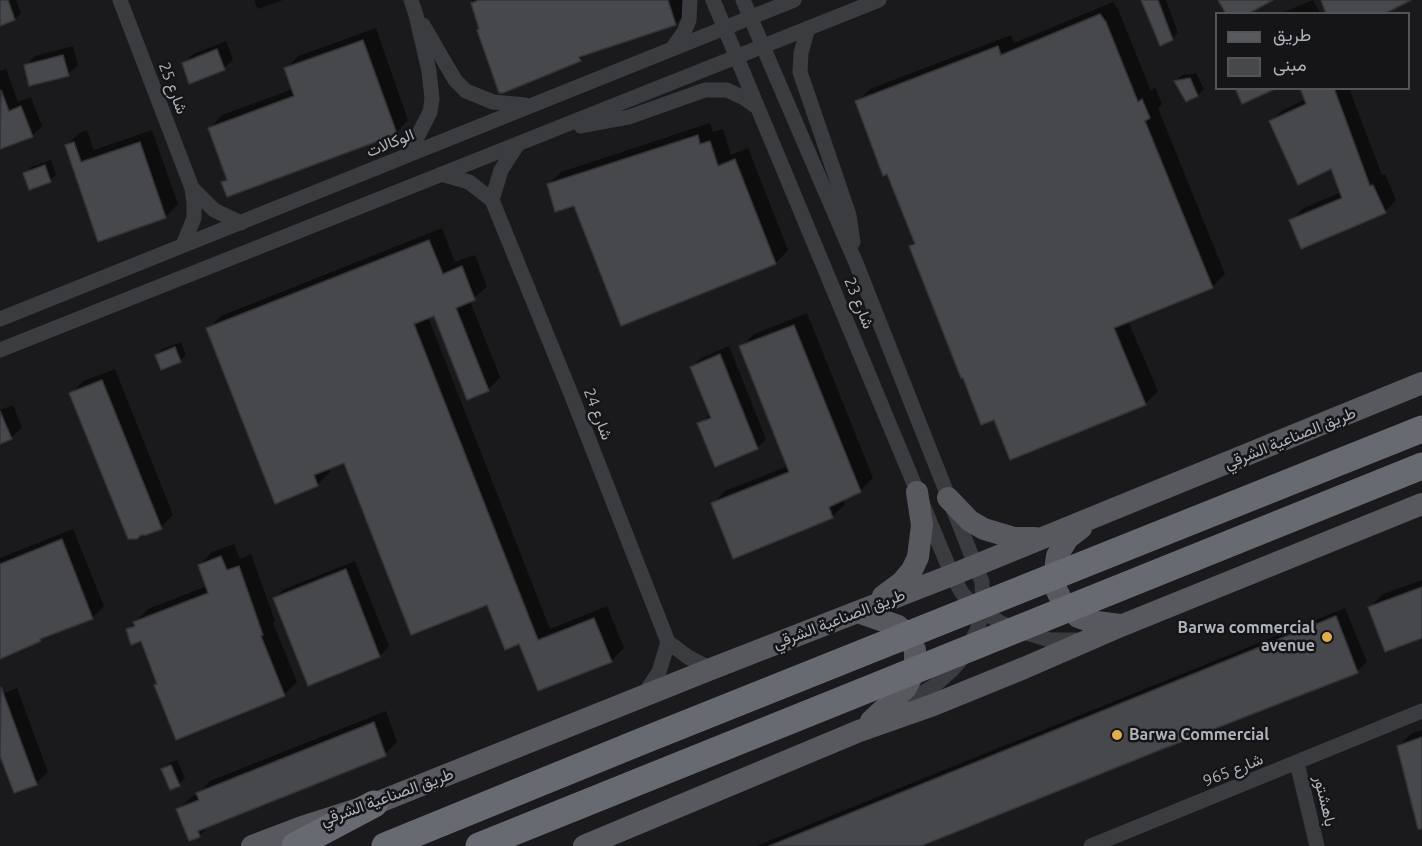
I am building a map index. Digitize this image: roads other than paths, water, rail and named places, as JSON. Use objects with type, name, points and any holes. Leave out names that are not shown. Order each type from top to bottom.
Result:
[{"type":"highway","points":[[385,846],[1422,429]]},
{"type":"highway","points":[[479,846],[1422,466]]},
{"type":"highway","points":[[295,846],[374,804]]},
{"type":"main road","name":"طريق الصناعية الشرقي","points":[[252,846],[374,804],[1100,516],[1422,383]]},
{"type":"main road","points":[[858,612],[902,582],[912,570],[918,557],[922,525],[917,492]]},
{"type":"main road","points":[[948,498],[970,521],[984,529],[1014,538],[1046,537]]},
{"type":"main road","points":[[584,846],[859,731],[933,705],[1422,504]]},
{"type":"main road","points":[[1100,516],[1077,530],[1062,546],[1057,556],[1054,579],[1062,601],[1078,617],[1123,626]]},
{"type":"main road","points":[[858,612],[889,622],[906,633],[912,642],[915,661],[912,676],[906,688],[892,704],[859,731]]},
{"type":"street","name":"شارع 25","points":[[120,0],[192,188],[194,218],[183,245]]},
{"type":"street","points":[[408,155],[430,112],[432,99],[429,71],[411,0]]},
{"type":"street","points":[[672,50],[689,20],[690,0]]},
{"type":"street","name":"شارع 23","points":[[713,0],[917,492],[952,575],[962,593],[972,604],[1001,623],[1036,636],[1064,641],[1089,640]]},
{"type":"street","name":"شارع 23","points":[[743,0],[856,263],[982,582],[983,611],[972,642],[951,671],[934,686],[859,731]]},
{"type":"street","name":"الوكالات","points":[[4,315],[241,223],[794,0]]},
{"type":"street","points":[[0,350],[879,0]]},
{"type":"street","points":[[416,15],[455,80],[465,91],[493,102],[534,105]]},
{"type":"street","name":"شارع 23","points":[[808,28],[801,53],[800,72],[849,215],[856,263]]},
{"type":"street","points":[[549,132],[629,117],[705,90],[727,90],[759,108]]},
{"type":"street","points":[[441,174],[469,182],[492,200],[501,170],[518,144]]},
{"type":"street","name":"شارع 25","points":[[192,188],[214,210],[241,223]]},
{"type":"street","name":"شارع 24","points":[[492,200],[571,393],[668,642]]},
{"type":"street","points":[[642,697],[659,672],[668,642],[688,657],[711,669]]},
{"type":"street","name":"شارع 965","points":[[1091,846],[1422,711]]},
{"type":"street","name":"باهشتور","points":[[1297,763],[1317,846]]},
{"type":"place","name":"Barwa commercial avenue","points":[[1327,637]]},
{"type":"place","name":"Barwa Commercial","points":[[1117,735]]}]
